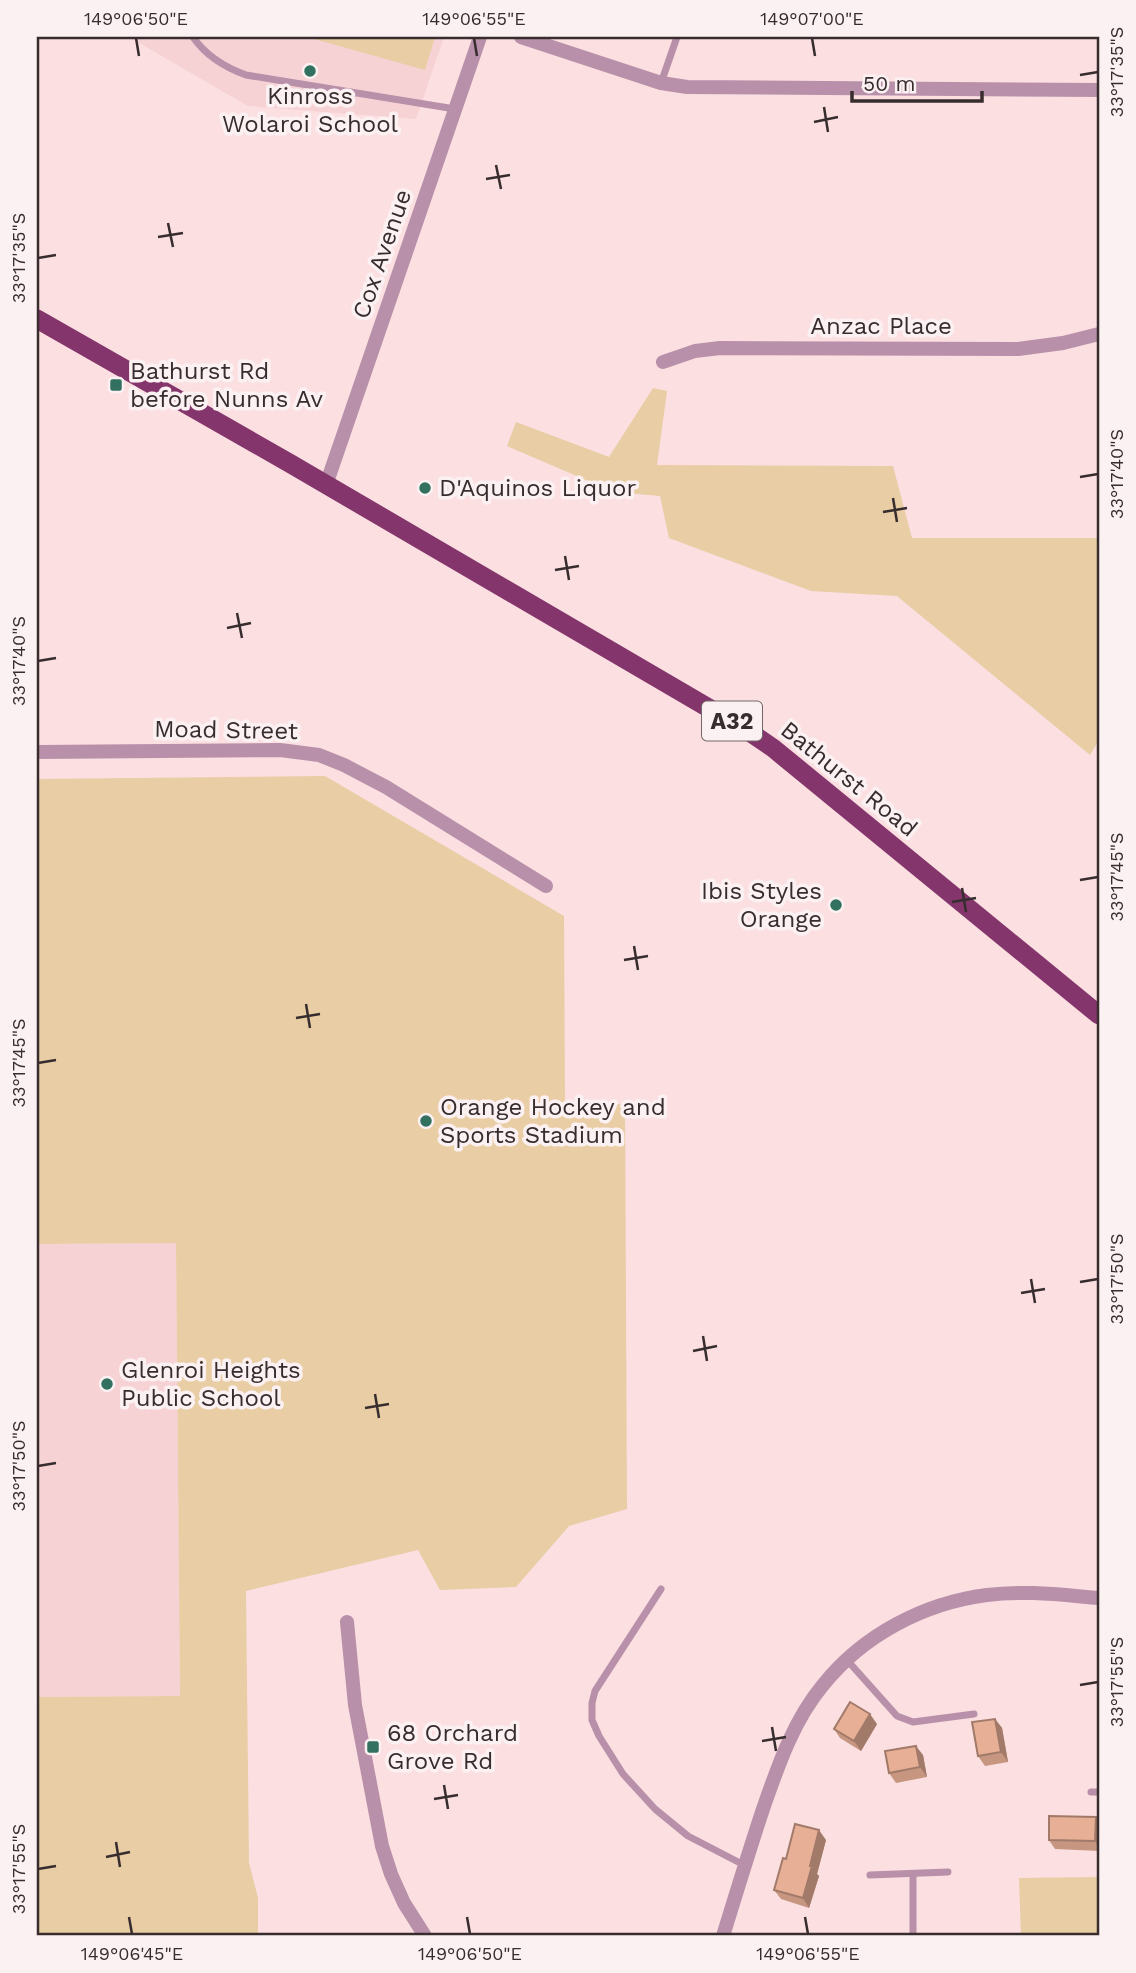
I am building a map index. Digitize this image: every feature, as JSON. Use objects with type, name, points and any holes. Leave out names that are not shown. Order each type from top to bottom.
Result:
[{"type":"highway","name":"Bathurst Road","points":[[37,319],[708,706],[773,748],[1099,1015]]},
{"type":"street","name":"Cox Avenue","points":[[326,485],[480,37]]},
{"type":"street","points":[[521,37],[660,83],[687,87],[1099,90]]},
{"type":"street","name":"Anzac Place","points":[[663,362],[695,351],[720,348],[1018,349],[1063,343],[1099,334]]},
{"type":"street","name":"Moad Street","points":[[37,752],[280,750],[319,755],[386,787],[546,886]]},
{"type":"street","points":[[723,1936],[744,1865],[789,1741],[822,1685],[846,1660],[877,1636],[901,1622],[960,1600],[1017,1593],[1099,1598]]},
{"type":"street","points":[[347,1622],[355,1705],[382,1846],[404,1903],[425,1936]]},
{"type":"lane","points":[[193,37],[199,46],[227,68],[246,75],[455,109]]},
{"type":"lane","points":[[660,83],[677,37]]},
{"type":"lane","points":[[661,1589],[595,1691],[592,1720],[623,1774],[655,1809],[688,1836],[744,1865]]},
{"type":"lane","points":[[846,1660],[897,1716],[913,1723],[974,1714]]},
{"type":"lane","points":[[870,1875],[948,1872]]},
{"type":"lane","points":[[913,1875],[914,1936]]},
{"type":"shaded area","name":"Kinross Wolaroi School","points":[[129,37],[444,37],[416,119],[248,106]]},
{"type":"shaded area","points":[[307,37],[435,37],[425,70]]},
{"type":"shaded area","points":[[653,388],[667,391],[657,465],[893,466],[912,538],[1099,538],[1099,740],[1090,755],[897,596],[811,591],[669,538],[660,496],[614,492],[507,446],[516,422],[609,457]]},
{"type":"shaded area","points":[[325,776],[564,916],[565,1103],[625,1104],[627,1509],[569,1526],[516,1587],[440,1590],[418,1550],[246,1591],[249,1863],[258,1898],[258,1936],[37,1936],[37,1697],[180,1696],[176,1243],[37,1244],[37,779]]},
{"type":"shaded area","name":"Glenroi Heights Public School","points":[[176,1243],[180,1696],[37,1697],[37,1244]]},
{"type":"shaded area","points":[[1099,1877],[1099,1936],[1021,1936],[1019,1878]]},
{"type":"building","points":[[850,1702],[870,1714],[854,1741],[834,1729]]},
{"type":"building","points":[[995,1719],[1001,1752],[978,1756],[972,1722]]},
{"type":"building","points":[[916,1746],[920,1767],[889,1773],[885,1751]]},
{"type":"building","points":[[1049,1816],[1096,1817],[1095,1841],[1049,1840]]},
{"type":"building","points":[[795,1824],[819,1830],[803,1898],[774,1890]]},
{"type":"place","name":"Kinross Wolaroi School","points":[[310,71]]},
{"type":"place","name":"Bathurst Rd before Nunns Av","points":[[116,385]]},
{"type":"place","name":"D'Aquinos Liquor","points":[[425,488]]},
{"type":"place","name":"Ibis Styles Orange","points":[[836,905]]},
{"type":"place","name":"Orange Hockey and Sports Stadium","points":[[426,1121]]},
{"type":"place","name":"Glenroi Heights Public School","points":[[107,1384]]},
{"type":"place","name":"68 Orchard Grove Rd","points":[[373,1747]]}]
